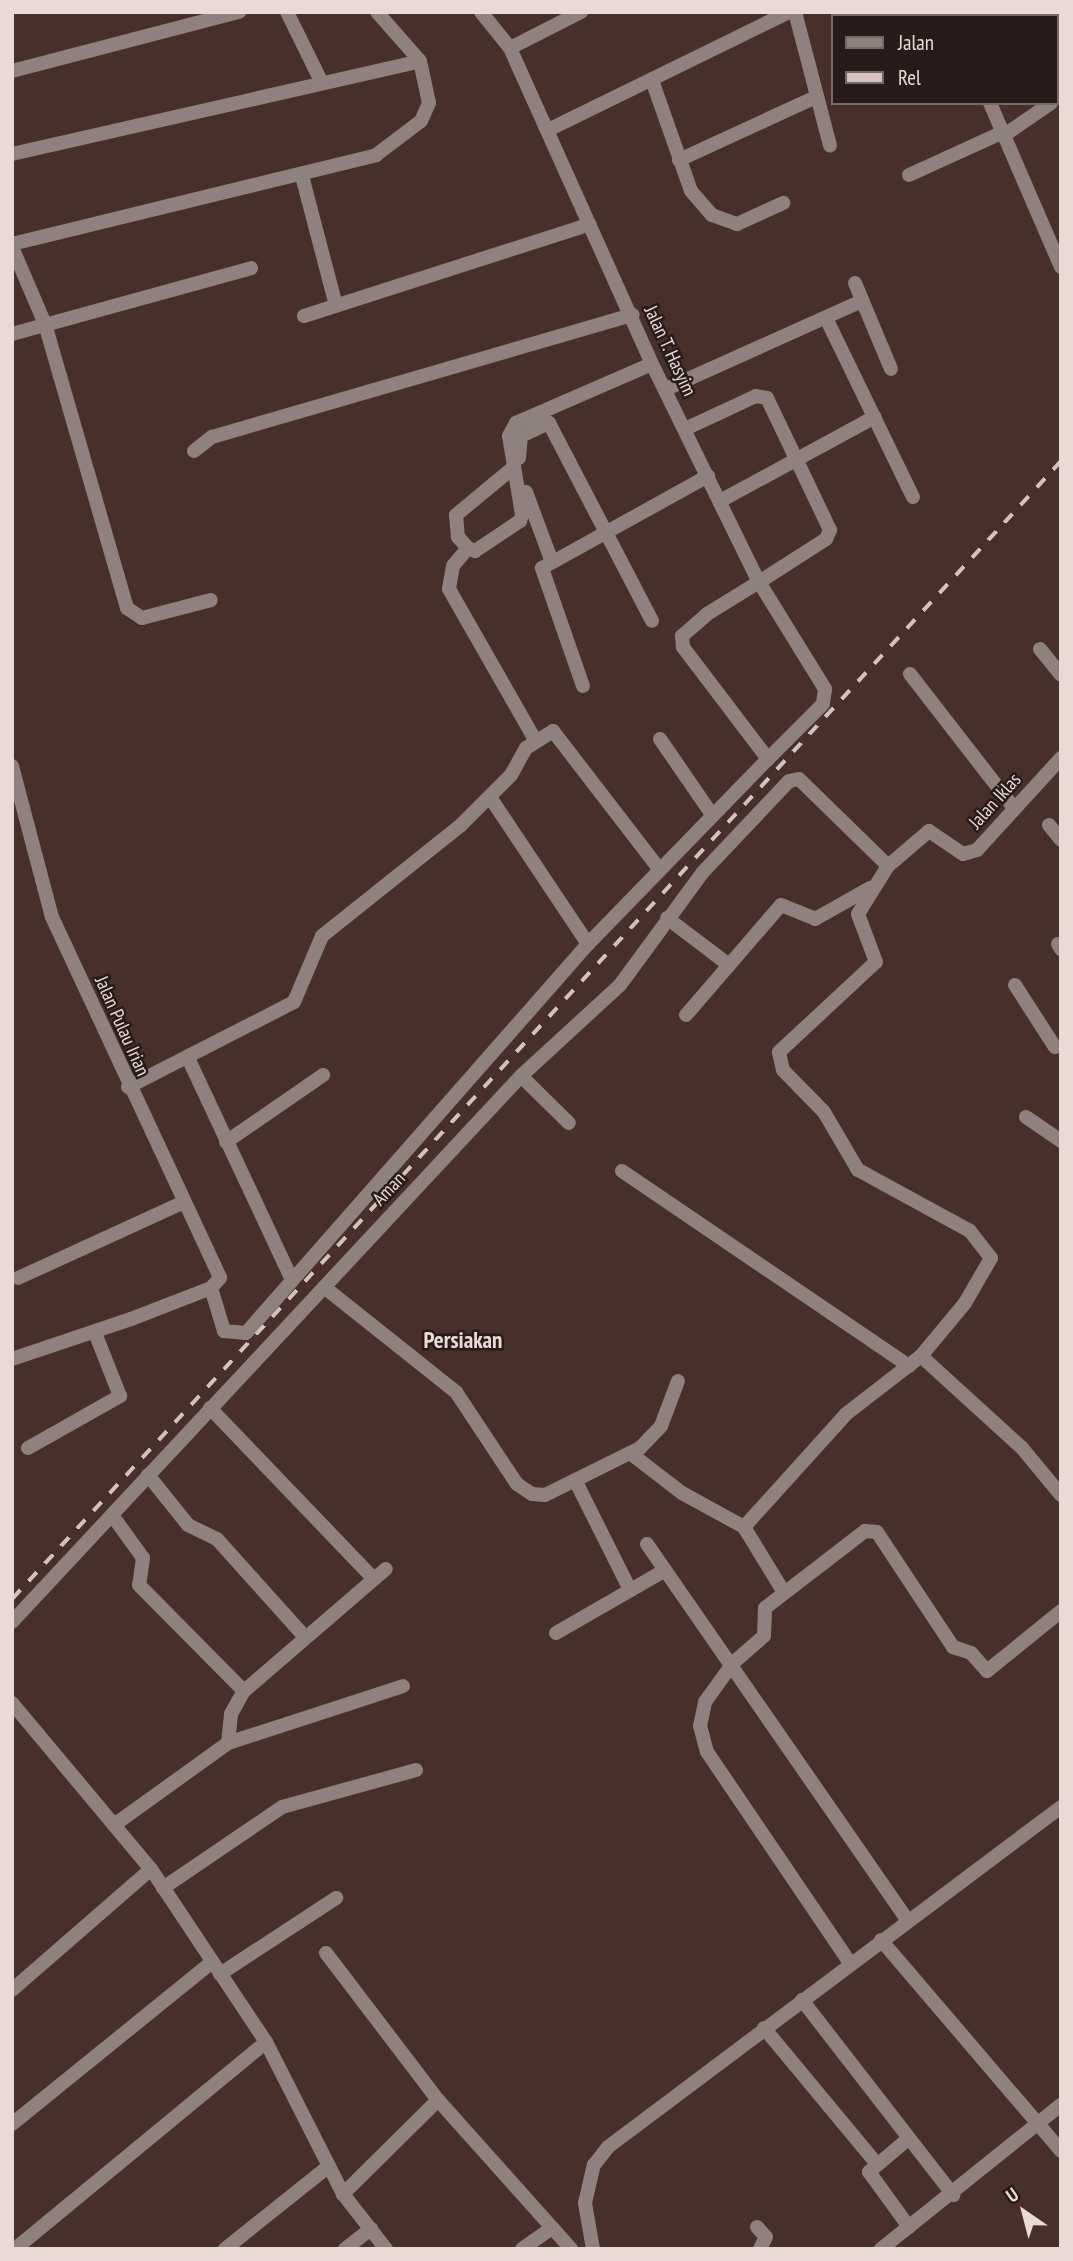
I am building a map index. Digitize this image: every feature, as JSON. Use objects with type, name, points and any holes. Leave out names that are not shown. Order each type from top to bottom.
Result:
[{"type":"street","points":[[12,71],[239,12]]},
{"type":"street","points":[[287,12],[322,83]]},
{"type":"street","points":[[211,600],[142,618],[127,608],[45,324],[12,246],[302,176],[376,155],[421,121],[429,103],[420,61],[377,12]]},
{"type":"street","name":"Jalan T. Hasyim","points":[[481,12],[510,48],[633,315],[652,364],[759,582],[825,689],[823,704],[768,759]]},
{"type":"street","points":[[510,48],[581,12]]},
{"type":"street","points":[[548,130],[653,83],[789,12]]},
{"type":"street","points":[[795,12],[830,145]]},
{"type":"street","points":[[12,153],[420,61]]},
{"type":"street","points":[[653,83],[691,191],[712,215],[737,224],[783,203]]},
{"type":"street","points":[[679,160],[816,97]]},
{"type":"street","points":[[991,105],[1061,267]]},
{"type":"street","points":[[909,175],[1002,135],[1048,105]]},
{"type":"street","points":[[302,176],[336,306]]},
{"type":"street","points":[[304,316],[590,224]]},
{"type":"street","points":[[12,334],[251,268]]},
{"type":"street","points":[[855,283],[891,369]]},
{"type":"street","points":[[666,389],[862,301]]},
{"type":"street","points":[[194,451],[212,437],[633,315]]},
{"type":"street","points":[[826,318],[913,497]]},
{"type":"street","points":[[514,467],[456,515],[458,537],[468,548],[475,551],[520,521],[514,467],[509,431],[516,423],[652,364]]},
{"type":"street","points":[[190,1060],[292,1280],[588,944],[768,759],[690,657],[682,636],[830,536],[797,459],[762,396],[685,429]]},
{"type":"street","points":[[720,500],[875,417]]},
{"type":"street","points":[[552,562],[518,451],[521,436],[545,421],[606,529],[652,621]]},
{"type":"street","points":[[583,686],[539,574],[552,562],[606,529],[708,476]]},
{"type":"street","points":[[468,548],[453,566],[449,589],[535,740]]},
{"type":"street","points":[[1040,649],[1061,675]]},
{"type":"street","points":[[910,674],[1014,808]]},
{"type":"street","points":[[128,1087],[190,1060],[294,1002],[322,936],[490,797],[535,740],[560,734],[660,870]]},
{"type":"street","points":[[660,739],[713,816]]},
{"type":"street","name":"Jalan Iklas","points":[[888,866],[929,831],[963,854],[977,850],[1061,758]]},
{"type":"street","name":"Jalan Pulau Irian","points":[[12,766],[16,795],[52,917],[128,1087],[218,1270],[211,1288],[224,1331],[238,1336],[292,1280]]},
{"type":"street","name":"Aman","points":[[12,1622],[522,1076],[620,985],[667,918],[789,781],[799,779],[888,866]]},
{"type":"street","points":[[490,797],[588,944]]},
{"type":"street","points":[[1049,825],[1061,840]]},
{"type":"street","points":[[744,1527],[846,1414],[921,1356],[965,1303],[991,1258],[970,1231],[858,1171],[824,1112],[779,1058],[791,1036],[858,985],[876,961],[858,914],[870,887],[888,866]]},
{"type":"street","points":[[686,1015],[780,905],[815,919],[870,887]]},
{"type":"street","points":[[667,918],[729,965]]},
{"type":"street","points":[[1015,985],[1055,1047]]},
{"type":"street","points":[[226,1142],[323,1074]]},
{"type":"street","points":[[522,1076],[569,1123]]},
{"type":"street","points":[[1026,1117],[1061,1141]]},
{"type":"street","points":[[622,1171],[909,1366]]},
{"type":"street","points":[[18,1278],[184,1202]]},
{"type":"street","points":[[324,1287],[456,1392],[522,1490],[545,1495],[630,1453],[661,1426],[678,1381]]},
{"type":"street","points":[[12,1359],[95,1333],[211,1288]]},
{"type":"street","points":[[28,1448],[120,1396],[95,1333]]},
{"type":"street","points":[[921,1356],[1022,1448],[1061,1495]]},
{"type":"street","points":[[210,1408],[374,1579]]},
{"type":"street","points":[[630,1453],[682,1493],[744,1527],[783,1591]]},
{"type":"street","points":[[148,1475],[188,1525],[217,1539],[305,1637]]},
{"type":"street","points":[[575,1480],[630,1590]]},
{"type":"street","points":[[111,1515],[144,1558],[139,1585],[244,1691]]},
{"type":"street","points":[[850,1963],[708,1752],[700,1716],[733,1663],[764,1636],[763,1612],[783,1591],[872,1529],[911,1580],[919,1603],[953,1647],[971,1653],[983,1670],[991,1670],[1061,1611]]},
{"type":"street","points":[[647,1544],[662,1572],[733,1663],[907,1920]]},
{"type":"street","points":[[228,1743],[231,1714],[244,1691],[386,1569]]},
{"type":"street","points":[[556,1633],[662,1572]]},
{"type":"street","points":[[114,1825],[228,1743],[403,1686]]},
{"type":"street","points":[[12,1703],[151,1869],[266,2042],[343,2194],[386,2249]]},
{"type":"street","points":[[163,1888],[282,1807],[416,1770]]},
{"type":"street","points":[[593,2249],[585,2203],[594,2165],[608,2147],[1061,1807]]},
{"type":"street","points":[[12,1990],[151,1869]]},
{"type":"street","points":[[12,2124],[216,1968],[336,1898]]},
{"type":"street","points":[[881,1940],[1061,2151]]},
{"type":"street","points":[[326,1953],[438,2100],[571,2249]]},
{"type":"street","points":[[802,2000],[953,2195]]},
{"type":"street","points":[[764,2028],[876,2163]]},
{"type":"street","points":[[15,2249],[266,2042]]},
{"type":"street","points":[[343,2194],[438,2100]]},
{"type":"street","points":[[881,2249],[953,2195],[1061,2105]]},
{"type":"street","points":[[909,2138],[876,2163],[870,2177],[909,2227]]},
{"type":"street","points":[[225,2249],[329,2166]]},
{"type":"street","points":[[757,2227],[766,2237],[760,2249]]},
{"type":"street","points":[[522,2249],[552,2228]]},
{"type":"street","points":[[345,2249],[371,2229]]},
{"type":"railway","points":[[12,1599],[1061,461]]},
{"type":"district","name":"Persiakan","points":[[463,1340]]}]
